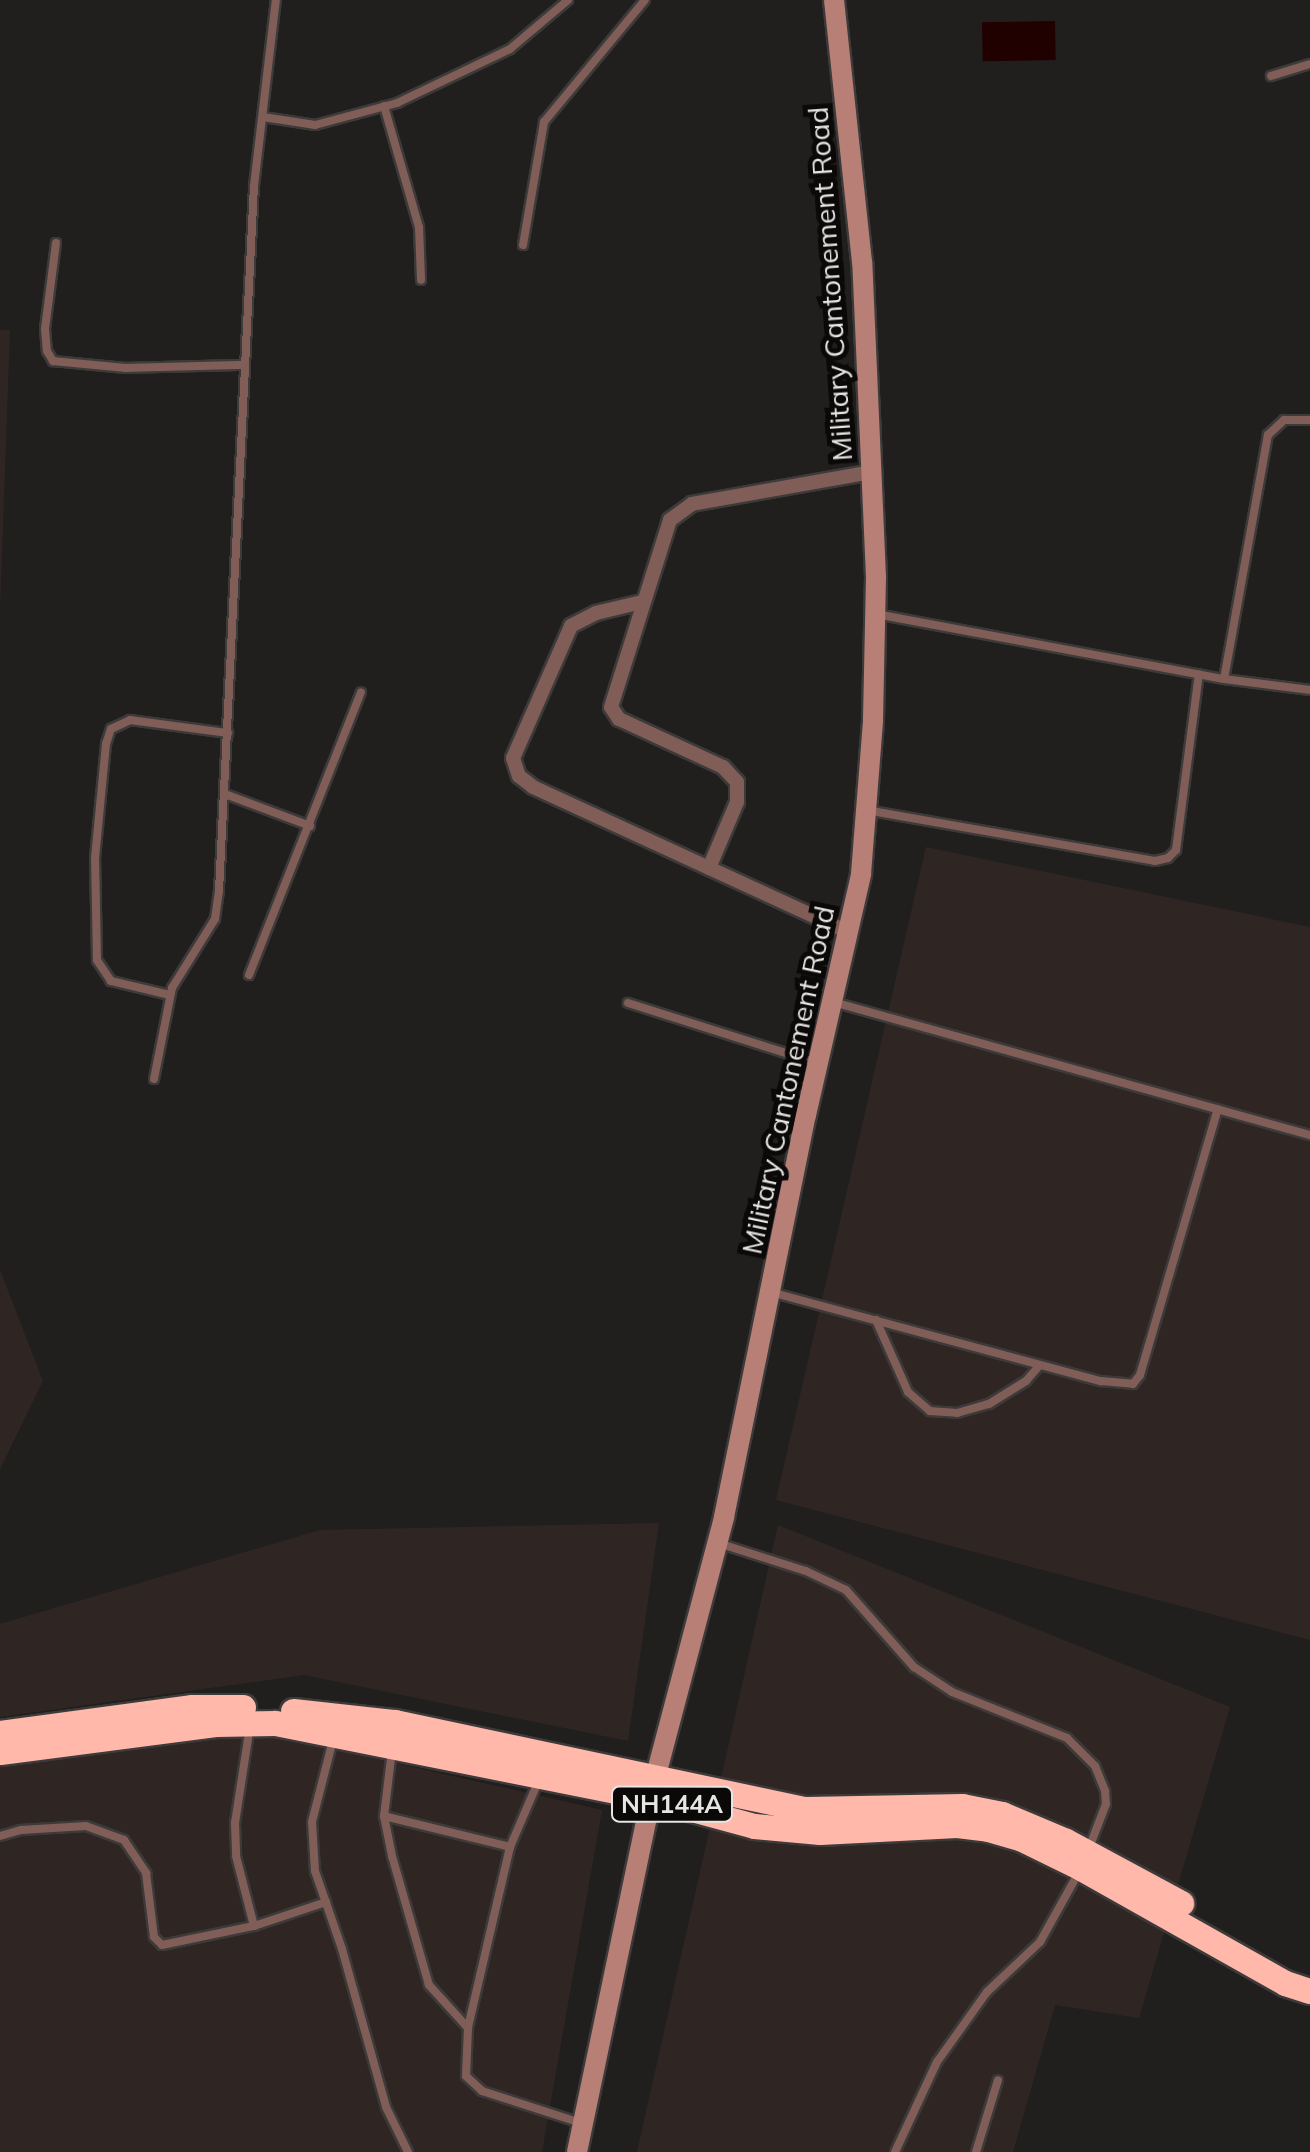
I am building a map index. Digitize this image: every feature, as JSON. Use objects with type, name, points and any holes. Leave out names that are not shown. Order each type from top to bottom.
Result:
[{"type":"highway","name":"NH144A","points":[[0,1733],[192,1708],[394,1733],[654,1787],[806,1809],[962,1806],[1002,1814],[1084,1860],[1310,1973]]},
{"type":"highway","name":"NH144A","points":[[0,1752],[252,1715]]},
{"type":"highway","name":"NH144A","points":[[1084,1860],[1285,1983],[1310,1991]]},
{"type":"street","name":"Military Cantonement Road","points":[[577,2152],[654,1787],[718,1543],[818,1064],[862,874],[875,614],[871,472],[862,262],[834,0]]},
{"type":"street","points":[[710,868],[737,802],[737,782],[723,768],[618,719],[612,707],[670,520],[682,508],[871,472]]},
{"type":"street","points":[[642,602],[596,613],[571,626],[514,764],[519,776],[532,787],[848,932]]},
{"type":"lane","points":[[154,1078],[170,995],[215,919],[225,794],[254,186],[276,0]]},
{"type":"lane","points":[[263,117],[315,124],[384,106],[438,86],[510,49],[568,0]]},
{"type":"lane","points":[[523,245],[544,122],[645,0]]},
{"type":"lane","points":[[1271,76],[1310,64]]},
{"type":"lane","points":[[384,106],[418,227],[420,280]]},
{"type":"lane","points":[[56,242],[45,329],[47,352],[53,361],[126,368],[244,365]]},
{"type":"lane","points":[[1224,679],[1268,435],[1284,420],[1310,420]]},
{"type":"lane","points":[[875,614],[1224,679],[1310,690]]},
{"type":"lane","points":[[866,810],[1155,861],[1168,858],[1176,850],[1198,674]]},
{"type":"lane","points":[[249,975],[361,692]]},
{"type":"lane","points":[[170,995],[111,981],[96,960],[95,858],[106,744],[111,729],[130,720],[228,733]]},
{"type":"lane","points":[[225,794],[310,826]]},
{"type":"lane","points":[[832,1002],[1310,1135]]},
{"type":"lane","points":[[628,1003],[818,1064]]},
{"type":"lane","points":[[770,1292],[1101,1382],[1136,1382],[1218,1109]]},
{"type":"lane","points":[[876,1320],[908,1392],[930,1411],[957,1413],[990,1404],[1026,1380],[1040,1365]]},
{"type":"lane","points":[[718,1543],[806,1571],[846,1590],[914,1666],[952,1692],[1067,1738],[1096,1766],[1105,1791],[1106,1804],[1084,1860],[1040,1942],[986,1992],[937,2062],[896,2152]]},
{"type":"lane","points":[[252,1715],[235,1823],[236,1856],[254,1926]]},
{"type":"lane","points":[[337,1725],[312,1822],[315,1870],[386,2107],[408,2152]]},
{"type":"lane","points":[[394,1733],[384,1816],[429,1985],[468,2028]]},
{"type":"lane","points":[[545,1765],[510,1846],[468,2028],[466,2076],[473,2085],[583,2123]]},
{"type":"lane","points":[[384,1816],[510,1846]]},
{"type":"lane","points":[[0,1836],[21,1830],[74,1826],[110,1831],[124,1840],[146,1873],[154,1937],[162,1945],[254,1926],[326,1902]]},
{"type":"lane","points":[[976,2152],[998,2080]]},
{"type":"shaded area","points":[[1055,21],[1056,60],[983,61],[982,22]]},
{"type":"shaded area","points":[[0,330],[10,330],[0,608]]},
{"type":"shaded area","points":[[926,847],[1310,927],[1310,1640],[776,1500]]},
{"type":"shaded area","points":[[0,1270],[43,1381],[0,1469]]},
{"type":"shaded area","points":[[659,1523],[628,1741],[304,1675],[0,1717],[0,1624],[320,1530]]},
{"type":"shaded area","points":[[778,1525],[1230,1707],[1139,2018],[1055,2005],[1013,2152],[637,2152]]},
{"type":"shaded area","points":[[264,1733],[602,1810],[542,2152],[0,2152],[0,1765]]}]
